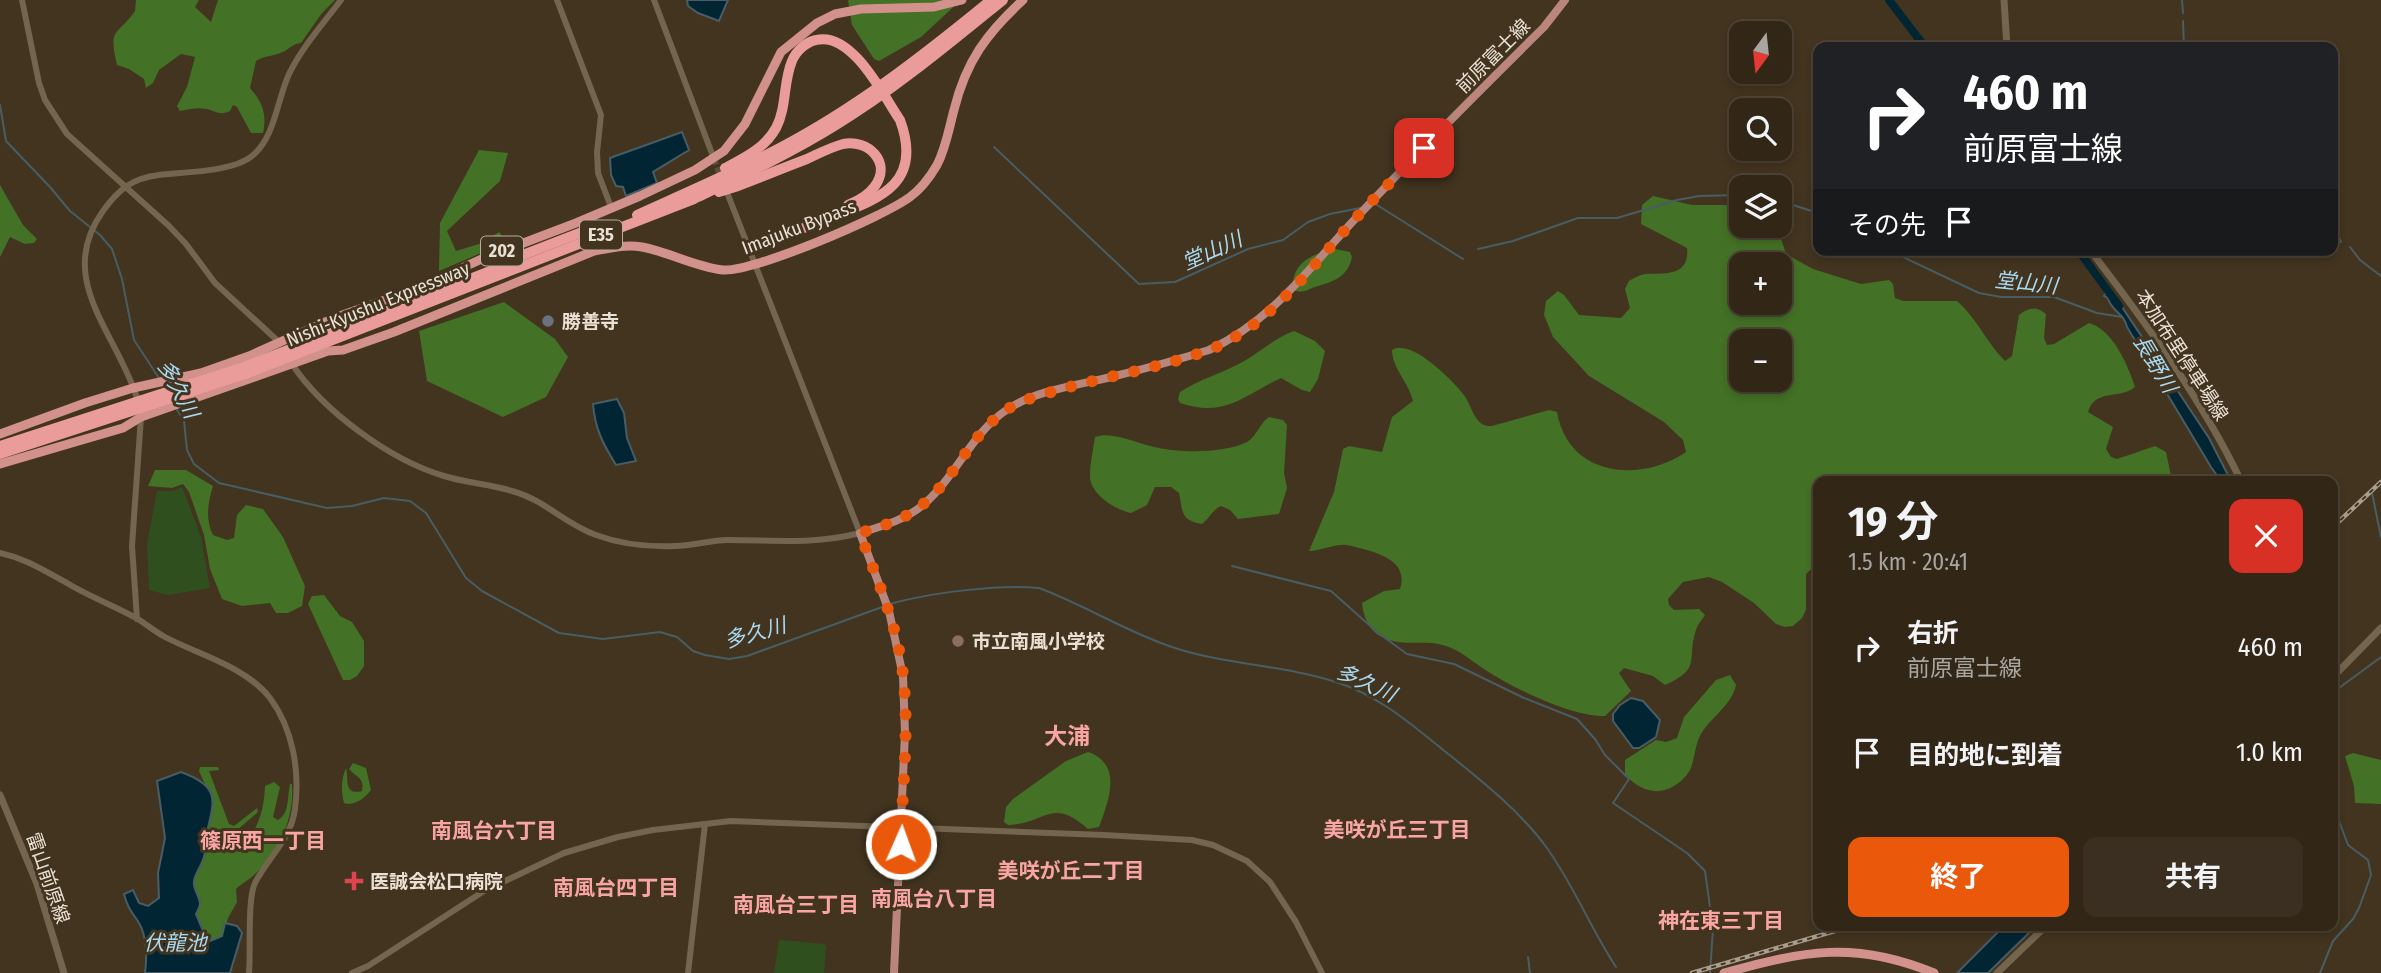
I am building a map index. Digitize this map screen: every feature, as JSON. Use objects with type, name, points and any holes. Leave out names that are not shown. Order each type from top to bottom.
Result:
[{"type":"highway","name":"202","points":[[0,434],[85,403],[249,356],[334,318],[416,289],[484,258],[576,223],[686,174],[714,159],[731,143],[745,124],[781,52],[817,23],[835,15],[861,9],[934,8],[962,0]]},
{"type":"highway","name":"Nishi-Kyushu Expressway","points":[[894,80],[990,0]]},
{"type":"highway","name":"Nishi-Kyushu Expressway","points":[[0,454],[246,370],[598,233],[694,199],[800,146],[1003,0]]},
{"type":"highway","name":"Imajuku Bypass","points":[[0,464],[123,428],[141,417],[328,351],[343,350],[394,332],[594,251],[625,246],[641,247],[709,268],[741,269],[836,234],[891,210],[915,193],[931,174],[943,150],[958,93],[973,57],[994,28],[1023,0]]},
{"type":"highway","points":[[615,224],[707,179],[764,144],[781,115],[787,80],[797,53],[810,41],[836,40],[857,57],[900,120],[906,151],[902,170],[888,191],[871,202],[758,246],[747,246]]},
{"type":"highway","name":"Nishi-Kyushu Expressway","points":[[598,233],[772,152],[872,96]]},
{"type":"highway","points":[[694,199],[736,187],[842,145],[861,144],[877,156],[881,174],[866,196],[747,246]]},
{"type":"highway","name":"Nishi-Kyushu Expressway","points":[[0,446],[246,370]]},
{"type":"highway","points":[[1724,973],[1809,952],[1840,950],[1889,958],[1934,973]]},
{"type":"main road","name":"前原富士線","points":[[860,533],[905,517],[922,505],[948,478],[979,436],[1012,406],[1209,349],[1228,341],[1261,319],[1553,17],[1564,0]]},
{"type":"main road","points":[[2004,0],[2007,42]]},
{"type":"main road","name":"本加布里停車場線","points":[[2094,256],[2180,376],[2238,476]]},
{"type":"main road","points":[[860,533],[889,611],[903,676],[905,733],[894,973]]},
{"type":"main road","points":[[2338,672],[2381,628]]},
{"type":"main road","name":"雷山前原線","points":[[0,794],[37,884],[64,973]]},
{"type":"main road","points":[[1997,973],[2041,931]]},
{"type":"street","points":[[22,0],[34,64],[45,100],[67,134],[169,226],[215,283],[279,342]]},
{"type":"street","points":[[137,398],[87,285],[83,262],[89,232],[116,192],[124,186],[152,175],[225,167],[253,156],[267,138],[279,99],[296,61],[341,0]]},
{"type":"street","points":[[557,0],[601,115],[598,173],[611,207]]},
{"type":"street","points":[[654,0],[714,159]]},
{"type":"street","points":[[292,364],[304,382],[332,409],[385,447],[413,463],[442,475],[511,491],[540,501],[595,535],[617,541],[676,546],[724,540],[826,541],[860,533],[728,195]]},
{"type":"street","points":[[137,619],[132,546],[141,417]]},
{"type":"street","points":[[0,553],[32,562],[164,636],[232,668],[256,684],[268,695],[277,709],[296,761],[295,811],[284,841],[253,889],[250,973]]},
{"type":"street","points":[[352,973],[368,966],[484,891],[564,853],[629,834],[732,821],[768,821],[1172,838],[1213,845],[1247,862],[1270,881],[1296,922],[1322,973]]},
{"type":"street","points":[[688,973],[705,824]]},
{"type":"green space","points":[[136,0],[199,0],[195,7],[211,22],[218,0],[335,0],[322,13],[301,43],[282,53],[256,61],[250,88],[263,109],[264,126],[263,133],[251,133],[237,107],[233,105],[230,111],[223,113],[200,108],[180,111],[177,106],[187,87],[195,57],[181,54],[159,70],[153,83],[146,88],[144,79],[117,65],[114,38],[135,11]]},
{"type":"green space","points":[[848,0],[961,0],[921,37],[879,61],[874,59],[852,25]]},
{"type":"green space","points":[[479,150],[508,153],[500,181],[447,231],[456,251],[482,243],[499,232],[507,242],[439,271],[440,223]]},
{"type":"green space","points":[[0,185],[23,225],[37,239],[34,243],[25,244],[10,237],[0,257]]},
{"type":"green space","points":[[1653,196],[1692,205],[1729,206],[1729,238],[1781,238],[1785,252],[1729,252],[1729,315],[1792,315],[1792,257],[1813,269],[1861,284],[1889,280],[1893,284],[1895,298],[1903,301],[1957,301],[2005,361],[2012,356],[2019,315],[2029,309],[2046,314],[2044,338],[2047,345],[2054,344],[2089,323],[2098,327],[2118,349],[2135,387],[2102,397],[2091,405],[2088,412],[2113,427],[2106,449],[2111,457],[2117,459],[2155,446],[2166,452],[2171,476],[1813,476],[1813,568],[1806,574],[1806,610],[1802,618],[1793,626],[1785,627],[1776,624],[1754,603],[1722,582],[1709,577],[1683,582],[1668,599],[1669,605],[1674,610],[1699,609],[1705,615],[1693,640],[1689,668],[1665,685],[1653,676],[1624,668],[1619,673],[1631,691],[1605,716],[1577,712],[1544,701],[1446,646],[1395,642],[1378,635],[1367,621],[1362,603],[1384,591],[1400,589],[1402,580],[1397,565],[1384,556],[1348,545],[1309,551],[1334,492],[1343,449],[1349,446],[1382,452],[1392,417],[1413,401],[1395,363],[1392,350],[1410,350],[1431,362],[1458,388],[1482,424],[1492,426],[1549,410],[1557,412],[1564,433],[1575,450],[1590,461],[1608,468],[1627,470],[1648,468],[1667,462],[1686,452],[1683,440],[1664,422],[1589,376],[1553,337],[1544,315],[1546,301],[1558,291],[1579,315],[1621,318],[1630,308],[1625,289],[1629,281],[1645,274],[1674,272],[1680,269],[1687,257],[1687,248],[1641,224],[1642,205]]},
{"type":"green space","points":[[1335,249],[1350,252],[1352,257],[1343,274],[1334,281],[1304,291],[1293,290],[1295,273],[1304,262],[1310,257]]},
{"type":"green space","points":[[504,302],[555,339],[568,357],[546,397],[503,417],[427,381],[419,331]]},
{"type":"green space","points":[[1294,331],[1315,341],[1325,351],[1318,379],[1310,392],[1281,378],[1244,398],[1222,406],[1209,408],[1180,403],[1180,392],[1238,365],[1275,340]]},
{"type":"green space","points":[[1269,417],[1283,420],[1287,425],[1284,473],[1287,488],[1279,514],[1238,519],[1230,510],[1221,506],[1202,524],[1186,517],[1179,493],[1171,487],[1155,487],[1147,505],[1131,513],[1105,501],[1091,484],[1090,467],[1095,437],[1110,435],[1169,450],[1216,450],[1247,442]]},
{"type":"green space","points":[[155,470],[186,470],[213,486],[208,510],[213,535],[227,540],[234,538],[237,515],[246,505],[263,509],[283,537],[305,586],[302,606],[288,613],[276,613],[270,603],[242,606],[222,599],[210,569],[204,535],[189,492],[183,484],[172,488],[148,486]]},
{"type":"green space","points":[[182,487],[201,537],[210,588],[168,595],[149,590],[147,544],[157,491],[173,491]]},
{"type":"green space","points":[[324,595],[340,616],[352,622],[364,641],[364,666],[357,676],[350,680],[343,680],[308,604],[312,596]]},
{"type":"green space","points":[[1730,675],[1736,685],[1734,691],[1702,733],[1691,768],[1681,781],[1666,790],[1652,791],[1638,786],[1625,775],[1625,760],[1656,740],[1666,742],[1677,738],[1684,717],[1716,680]]},
{"type":"green space","points":[[1088,752],[1106,765],[1109,774],[1109,795],[1099,827],[1088,829],[1065,814],[1056,813],[1021,824],[1008,825],[1004,822],[1006,807],[1013,799],[1066,761]]},
{"type":"green space","points":[[2353,753],[2381,760],[2381,804],[2355,803],[2354,786],[2345,756]]},
{"type":"green space","points":[[353,763],[366,768],[371,790],[359,801],[348,804],[344,803],[342,790],[346,768],[349,789],[356,792],[362,791],[363,787],[360,778],[349,769]]},
{"type":"green space","points":[[200,767],[218,767],[219,770],[209,771],[229,824],[234,826],[257,808],[258,812],[236,831],[242,837],[251,836],[257,824],[263,806],[265,786],[274,782],[280,787],[273,817],[278,820],[285,813],[292,784],[291,809],[284,834],[263,866],[236,889],[237,902],[228,918],[223,936],[210,942],[205,940],[196,922],[191,880],[210,795],[199,771]]},
{"type":"green space","points":[[779,940],[824,944],[824,973],[774,973]]},
{"type":"water","points":[[687,0],[728,0],[719,21],[698,13],[688,6]]},
{"type":"water","points":[[682,132],[689,150],[653,172],[657,183],[626,196],[623,187],[616,186],[611,175],[610,158]]},
{"type":"water","points":[[2107,292],[2116,298],[2209,438],[2228,476],[2217,476],[2211,467],[2126,323],[2104,296]]},
{"type":"water","points":[[617,399],[624,413],[627,438],[636,461],[616,465],[600,436],[593,404]]},
{"type":"water","points":[[1631,698],[1643,701],[1660,720],[1656,737],[1639,748],[1633,748],[1613,721],[1613,714],[1620,705]]},
{"type":"water","name":"伏龍池","points":[[181,772],[203,783],[212,796],[204,855],[194,881],[200,903],[196,914],[206,938],[210,941],[222,936],[225,923],[237,926],[242,933],[230,973],[145,973],[144,934],[124,894],[133,890],[139,903],[148,906],[159,898],[158,873],[165,838],[157,781]]},
{"type":"water","points":[[1999,931],[2031,931],[1988,973],[1957,973]]},
{"type":"waterway","name":"長野川","points":[[1889,0],[1921,42]]},
{"type":"waterway","points":[[2182,0],[2183,13]]},
{"type":"waterway","points":[[2183,21],[2184,42]]},
{"type":"waterway","name":"多久川","points":[[0,105],[6,141],[70,211],[100,235],[112,249],[122,279],[134,340],[159,378]]},
{"type":"waterway","name":"堂山川","points":[[994,147],[1139,284],[1175,282],[1248,249],[1283,240],[1308,222],[1360,208]]},
{"type":"waterway","name":"堂山川","points":[[1478,249],[1513,241],[1578,218],[1617,218],[1677,200],[1729,195]]},
{"type":"waterway","name":"堂山川","points":[[1377,205],[1463,259]]},
{"type":"waterway","name":"堂山川","points":[[1792,205],[1813,211]]},
{"type":"waterway","points":[[2338,235],[2341,242]]},
{"type":"waterway","points":[[2350,247],[2360,260],[2381,276]]},
{"type":"waterway","name":"堂山川","points":[[1901,256],[1979,293],[2001,297],[2054,297],[2097,313],[2122,317]]},
{"type":"waterway","name":"長野川","points":[[2082,256],[2119,306]]},
{"type":"waterway","name":"多久川","points":[[176,408],[184,421],[187,450],[194,464],[219,483],[327,508],[352,506],[384,498],[410,501],[426,513],[466,578],[482,591],[559,633],[603,639],[660,632],[677,637],[693,651],[729,659],[747,656],[885,606]]},
{"type":"waterway","points":[[2372,493],[2381,537]]},
{"type":"waterway","points":[[1232,566],[1331,591],[1377,632],[1407,654],[1454,664],[1524,698],[1577,719],[1605,755],[1629,779],[1613,803],[1687,853],[1705,871],[1713,929],[1710,973]]},
{"type":"waterway","name":"多久川","points":[[890,604],[964,590],[1039,588],[1140,635],[1175,648],[1316,676],[1367,695],[1421,732],[1525,821],[1557,862],[1616,967]]},
{"type":"waterway","points":[[2339,688],[2381,657]]},
{"type":"waterway","points":[[2320,973],[2333,941],[2359,908],[2371,875],[2368,860],[2348,845],[2338,818]]},
{"type":"waterway","points":[[1528,957],[1530,973]]},
{"type":"tunnel","points":[[714,159],[722,180]]},
{"type":"railway","points":[[2338,522],[2381,482]]},
{"type":"railway","points":[[1692,973],[1835,931]]},
{"type":"place","name":"勝善寺","points":[[548,321]]},
{"type":"place","name":"市立南風小学校","points":[[958,641]]},
{"type":"place","name":"医誠会松口病院","points":[[354,881]]},
{"type":"district","name":"大浦","points":[[1067,736]]},
{"type":"district","name":"美咲が丘三丁目","points":[[1397,830]]},
{"type":"district","name":"南風台六丁目","points":[[494,831]]},
{"type":"district","name":"篠原西一丁目","points":[[263,841]]},
{"type":"district","name":"美咲が丘二丁目","points":[[1071,871]]},
{"type":"district","name":"南風台四丁目","points":[[616,888]]},
{"type":"district","name":"南風台八丁目","points":[[934,899]]},
{"type":"district","name":"南風台三丁目","points":[[796,905]]},
{"type":"district","name":"神在東三丁目","points":[[1721,921]]},
{"type":"route","points":[[901,844],[905,733],[903,676],[889,611],[860,533],[905,517],[922,505],[948,478],[979,436],[1012,406],[1028,399],[1189,356],[1228,341],[1245,330],[1261,319],[1307,274],[1354,220],[1424,148]]}]
